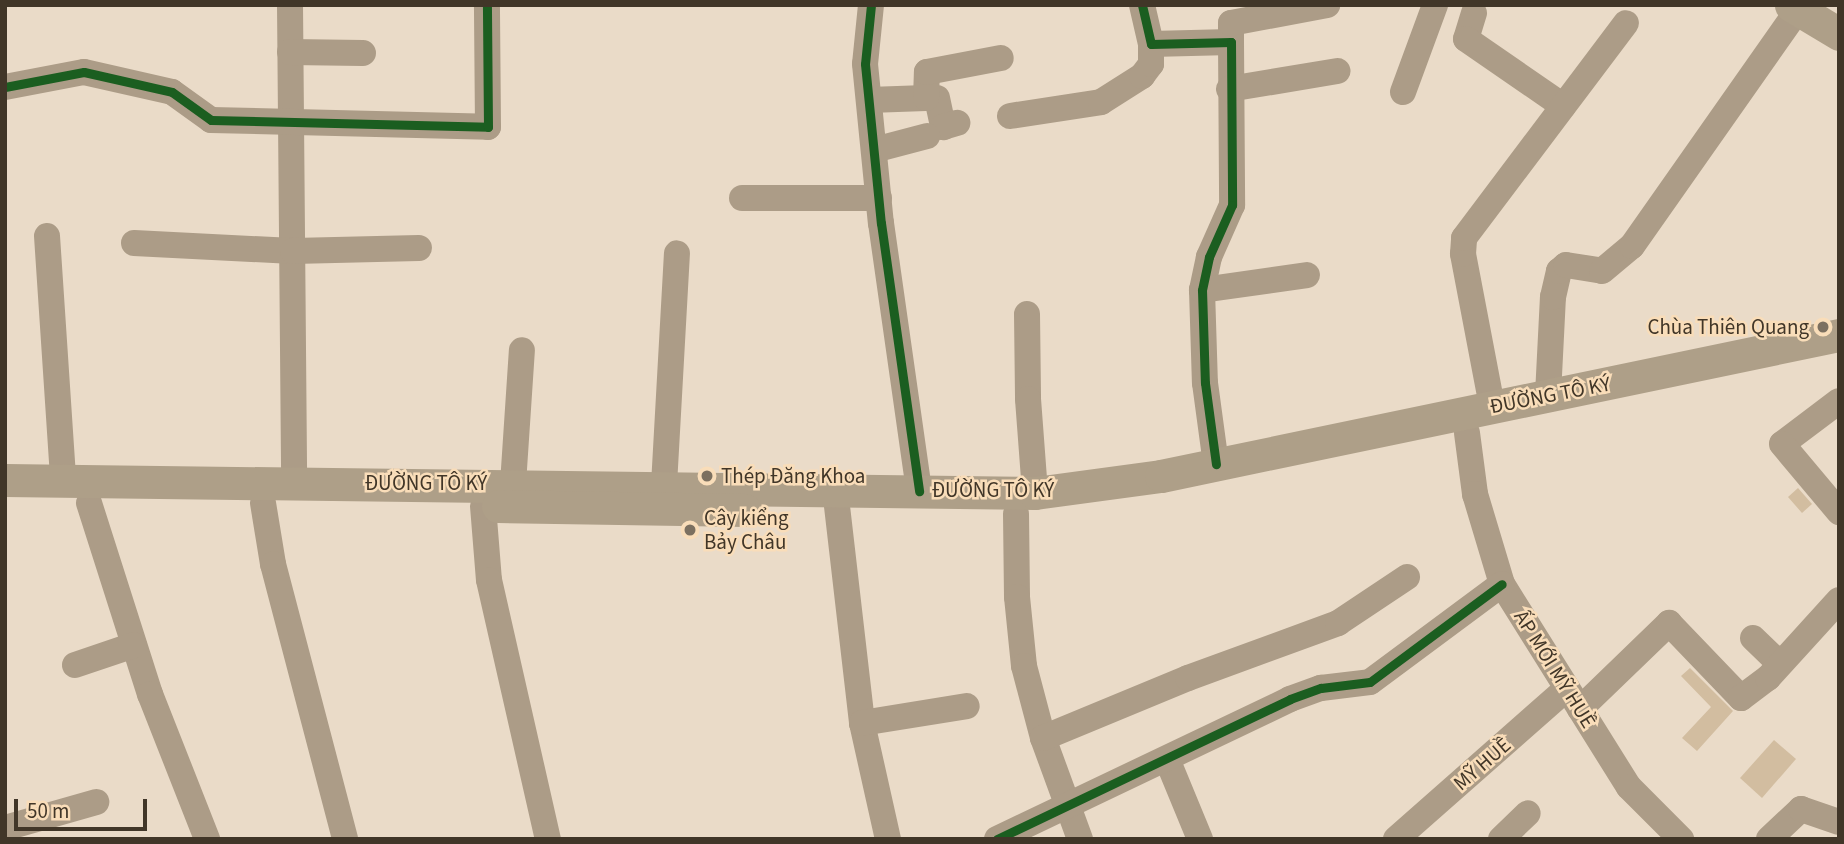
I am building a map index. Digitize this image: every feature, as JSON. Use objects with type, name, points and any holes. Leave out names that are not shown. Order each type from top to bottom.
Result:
[{"type":"main road","points":[[1794,8],[1839,34]]},
{"type":"main road","name":"ĐƯỜNG TÔ KÝ","points":[[1026,503],[1839,335]]},
{"type":"main road","name":"ĐƯỜNG TÔ KÝ","points":[[5,503],[483,506],[835,500],[1113,506],[1839,357]]},
{"type":"main road","name":"ĐƯỜNG TÔ KÝ","points":[[5,480],[664,485],[835,500]]},
{"type":"street","points":[[290,5],[295,482]]},
{"type":"street","points":[[5,87],[84,72],[172,92],[211,120],[292,125],[488,127],[487,5]]},
{"type":"street","points":[[871,5],[865,64],[879,198],[921,502]]},
{"type":"street","points":[[1010,116],[1101,102],[1142,76],[1151,64],[1142,5]]},
{"type":"street","points":[[1150,44],[1231,33],[1327,5]]},
{"type":"street","points":[[1404,92],[1435,5]]},
{"type":"street","points":[[1548,395],[1553,297],[1559,271],[1566,265],[1602,271],[1632,246],[1794,8]]},
{"type":"street","points":[[1474,13],[1466,39],[1563,106]]},
{"type":"street","points":[[1492,406],[1462,254],[1464,238],[1626,23]]},
{"type":"street","points":[[1216,464],[1205,383],[1206,312],[1202,290],[1209,257],[1232,205],[1231,33]]},
{"type":"street","points":[[290,52],[363,53]]},
{"type":"street","points":[[957,123],[943,127],[938,97],[927,72],[1001,58]]},
{"type":"street","points":[[1230,89],[1338,71]]},
{"type":"street","points":[[869,100],[938,97]]},
{"type":"street","points":[[874,150],[927,136]]},
{"type":"street","points":[[741,198],[879,198]]},
{"type":"street","points":[[47,236],[63,480]]},
{"type":"street","points":[[134,243],[293,251],[418,248]]},
{"type":"street","points":[[664,485],[677,253]]},
{"type":"street","points":[[1202,290],[1307,275]]},
{"type":"street","points":[[1027,314],[1026,503],[1017,597],[1024,666],[1043,738],[1080,839]]},
{"type":"street","points":[[513,484],[522,350]]},
{"type":"street","points":[[1839,401],[1784,439],[1782,447],[1839,512]]},
{"type":"street","name":"ẤP MỚI MỸ HUỀ","points":[[1467,433],[1475,494],[1502,584],[1629,788],[1669,837]]},
{"type":"street","points":[[835,500],[862,723],[888,839]]},
{"type":"street","points":[[89,503],[134,645],[207,839]]},
{"type":"street","points":[[263,503],[273,564],[345,839]]},
{"type":"street","points":[[483,506],[489,580],[548,839]]},
{"type":"street","points":[[1043,738],[1188,678],[1338,623],[1408,577]]},
{"type":"street","points":[[997,839],[1290,699],[1321,688],[1370,682],[1502,584]]},
{"type":"street","points":[[1753,638],[1780,664],[1839,600]]},
{"type":"street","name":"MỸ HUỀ","points":[[1396,839],[1669,623],[1741,698],[1780,664]]},
{"type":"street","points":[[75,665],[134,645]]},
{"type":"street","points":[[862,723],[967,706]]},
{"type":"street","points":[[1167,759],[1200,839]]},
{"type":"street","points":[[5,828],[96,802]]},
{"type":"street","points":[[1769,839],[1801,809],[1839,822]]},
{"type":"street","points":[[1501,839],[1528,813]]},
{"type":"building","points":[[1798,488],[1812,504],[1802,513],[1788,497]]},
{"type":"building","points":[[1690,668],[1733,711],[1697,751],[1682,738],[1711,707],[1681,676]]},
{"type":"building","points":[[1774,740],[1796,759],[1762,798],[1740,778]]},
{"type":"cycle path","points":[[5,87],[84,72],[172,92],[211,120],[488,127],[487,5]]},
{"type":"cycle path","points":[[871,5],[865,64],[881,223],[919,491]]},
{"type":"cycle path","points":[[1142,5],[1151,44],[1231,42],[1232,205],[1209,257],[1202,290],[1205,383],[1216,464]]},
{"type":"cycle path","points":[[997,839],[1290,699],[1321,688],[1370,682],[1502,584]]},
{"type":"place","name":"Chùa Thiên Quang","points":[[1823,327]]},
{"type":"place","name":"Thép Đăng Khoa","points":[[707,476]]},
{"type":"place","name":"Cây kiểng Bảy Châu","points":[[690,530]]}]
